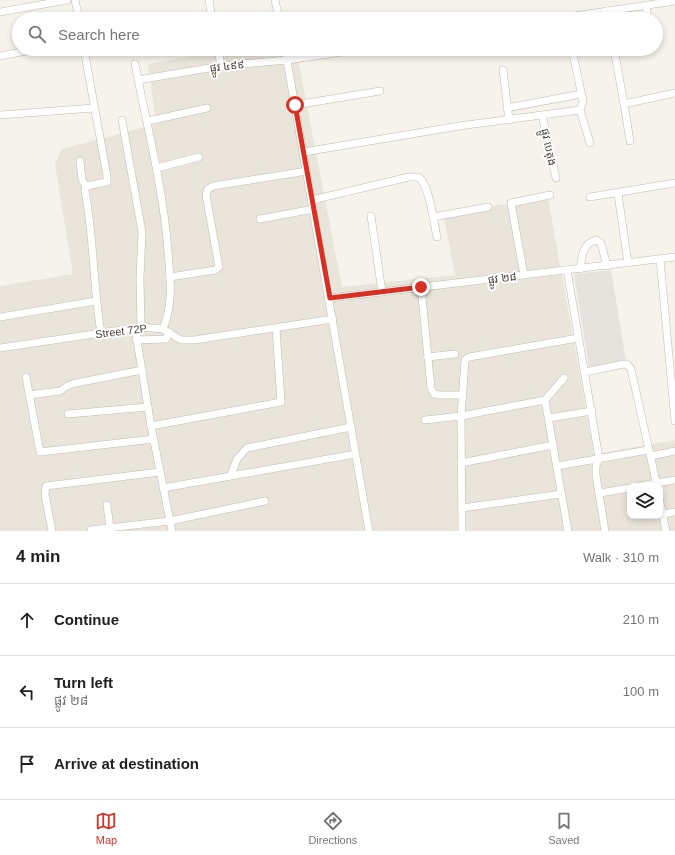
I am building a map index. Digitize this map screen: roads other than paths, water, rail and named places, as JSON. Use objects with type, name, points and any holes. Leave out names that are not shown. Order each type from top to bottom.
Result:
[{"type":"street","points":[[0,12],[67,0]]},
{"type":"street","points":[[75,0],[77,12]]},
{"type":"street","points":[[209,0],[211,12]]},
{"type":"street","points":[[275,0],[278,12]]},
{"type":"street","points":[[601,12],[629,4],[646,5],[654,2],[675,2]]},
{"type":"street","points":[[646,5],[647,12]]},
{"type":"street","points":[[0,56],[12,54]]},
{"type":"street","points":[[85,56],[107,182],[86,186]]},
{"type":"street","points":[[219,56],[221,66]]},
{"type":"street","points":[[286,56],[330,298],[369,531]]},
{"type":"street","name":"ផ្លូវ ៤៩៩","points":[[138,80],[221,66],[315,56]]},
{"type":"street","points":[[573,56],[583,101],[580,110],[590,143]]},
{"type":"street","points":[[615,56],[630,141]]},
{"type":"street","points":[[135,64],[157,168],[165,219],[170,277],[170,312],[166,330],[168,338],[136,340]]},
{"type":"street","points":[[503,70],[509,120]]},
{"type":"street","points":[[295,105],[380,91]]},
{"type":"street","points":[[624,104],[675,93]]},
{"type":"street","points":[[507,108],[581,94]]},
{"type":"street","points":[[0,114],[94,108]]},
{"type":"street","points":[[148,121],[207,108]]},
{"type":"street","points":[[304,152],[580,110]]},
{"type":"street","name":"ផ្លូវ បេតុង","points":[[542,115],[556,178]]},
{"type":"street","points":[[122,120],[142,232],[138,328],[136,340],[172,531]]},
{"type":"street","points":[[157,168],[199,157]]},
{"type":"street","points":[[80,161],[82,180],[86,186],[85,191],[91,220],[96,301],[101,333]]},
{"type":"street","points":[[170,277],[215,270],[219,267],[206,195],[208,189],[213,186],[307,171]]},
{"type":"street","points":[[312,200],[409,177],[418,177],[424,183],[437,237]]},
{"type":"street","points":[[590,197],[618,194],[675,183]]},
{"type":"street","points":[[618,194],[628,263]]},
{"type":"street","points":[[524,275],[511,203],[550,195]]},
{"type":"street","points":[[433,217],[488,207]]},
{"type":"street","points":[[260,219],[314,209]]},
{"type":"street","points":[[371,216],[382,292]]},
{"type":"street","points":[[580,269],[583,250],[590,242],[596,240],[601,243],[607,266]]},
{"type":"street","name":"ផ្លូវ ២៨","points":[[330,298],[675,257]]},
{"type":"street","points":[[660,259],[675,421]]},
{"type":"street","points":[[567,270],[599,458],[596,470],[605,531]]},
{"type":"street","points":[[421,287],[431,388],[434,394],[462,395]]},
{"type":"street","points":[[0,317],[96,301]]},
{"type":"street","name":"Street 72P","points":[[0,348],[138,328],[166,330],[181,340],[194,340],[333,319]]},
{"type":"street","points":[[151,426],[281,402],[276,328]]},
{"type":"street","points":[[462,531],[461,416],[465,360],[578,338]]},
{"type":"street","points":[[428,357],[455,354]]},
{"type":"street","points":[[585,372],[628,365],[631,369],[656,483]]},
{"type":"street","points":[[29,395],[60,391],[76,382],[142,370]]},
{"type":"street","points":[[26,377],[40,452],[154,439]]},
{"type":"street","points":[[425,420],[461,416],[545,400],[564,378]]},
{"type":"street","points":[[545,400],[568,531]]},
{"type":"street","points":[[68,414],[148,406]]},
{"type":"street","points":[[549,418],[592,411]]},
{"type":"street","points":[[231,475],[237,459],[247,448],[352,427]]},
{"type":"street","points":[[461,463],[553,445]]},
{"type":"street","points":[[557,466],[599,458],[675,451]]},
{"type":"street","points":[[163,488],[356,454]]},
{"type":"street","points":[[52,531],[45,495],[46,486],[160,472]]},
{"type":"street","points":[[661,483],[675,480]]},
{"type":"street","points":[[600,493],[627,488]]},
{"type":"street","points":[[462,508],[562,494]]},
{"type":"street","points":[[91,530],[170,520],[265,501]]},
{"type":"street","points":[[107,505],[110,528]]},
{"type":"street","points":[[666,531],[663,514],[675,512]]}]
